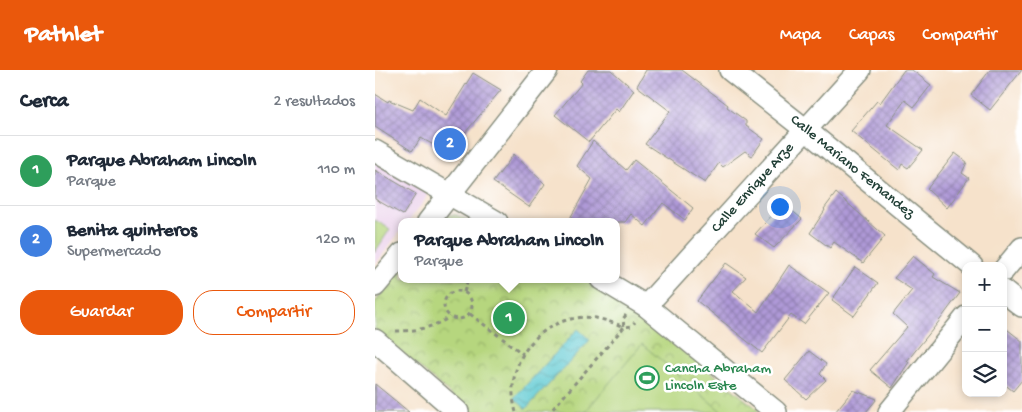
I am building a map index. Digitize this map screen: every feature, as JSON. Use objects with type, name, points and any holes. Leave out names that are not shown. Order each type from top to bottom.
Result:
[{"type":"street","points":[[430,218],[547,70]]},
{"type":"street","name":"Calle Mariano Fernandez","points":[[731,70],[967,262]]},
{"type":"street","name":"Calle Enrique Arze","points":[[638,311],[860,70]]},
{"type":"street","points":[[375,152],[490,218]]},
{"type":"street","points":[[1007,266],[1022,248]]},
{"type":"street","points":[[375,286],[398,258]]},
{"type":"street","points":[[606,283],[638,311],[776,412]]},
{"type":"street","points":[[1007,294],[1022,306]]},
{"type":"street","points":[[889,412],[962,322]]},
{"type":"street","points":[[381,335],[458,412]]},
{"type":"path","points":[[464,292],[467,283]]},
{"type":"path","points":[[455,291],[464,292],[471,298],[473,307],[470,314],[459,320],[450,317],[445,309],[445,300],[450,293],[455,291]]},
{"type":"path","points":[[550,412],[624,328],[632,326],[638,311]]},
{"type":"path","points":[[624,328],[623,320],[638,311]]},
{"type":"path","points":[[470,314],[523,354]]},
{"type":"path","points":[[381,335],[396,331],[414,332],[431,327],[450,317]]},
{"type":"path","points":[[516,412],[512,392],[513,378],[523,354],[545,330],[560,322],[576,318],[593,318],[609,321],[624,328]]},
{"type":"shaded area","points":[[375,159],[425,188],[427,194],[425,200],[411,218],[398,218],[398,234],[375,265]]},
{"type":"green space","points":[[456,215],[463,218],[444,218]]},
{"type":"green space","points":[[375,220],[390,229],[375,252]]},
{"type":"green space","points":[[398,274],[398,283],[591,283],[630,307],[761,412],[471,412],[375,329],[375,302]]},
{"type":"green space","name":"Cancha Abraham Lincoln Este","points":[[642,344],[722,412],[585,412]]},
{"type":"water","points":[[578,329],[590,340],[526,409],[514,398]]},
{"type":"building","points":[[588,70],[611,70],[634,90],[619,112],[616,109],[589,142],[555,115],[582,83],[580,81]]},
{"type":"building","points":[[646,70],[682,70],[728,105],[727,107],[746,121],[746,126],[764,139],[752,156],[745,151],[723,167],[719,163],[705,183],[645,144],[670,111],[637,86]]},
{"type":"building","points":[[904,70],[912,70],[931,85],[914,107],[905,100],[887,125],[923,150],[908,168],[902,164],[899,170],[851,131],[877,101],[880,103]]},
{"type":"building","points":[[990,70],[1022,70],[990,110],[971,95]]},
{"type":"building","points":[[473,73],[501,90],[448,153],[421,138],[412,151],[375,127],[375,94],[388,102],[389,100],[413,110],[420,98],[446,116]]},
{"type":"building","points":[[593,141],[626,170],[634,160],[693,208],[685,220],[663,203],[645,226],[631,214],[625,222],[620,222],[620,218],[570,218],[592,179],[577,166]]},
{"type":"building","points":[[955,153],[967,162],[962,173],[969,178],[947,208],[927,189]]},
{"type":"building","points":[[514,154],[545,184],[529,207],[493,182]]},
{"type":"building","points":[[375,170],[416,194],[403,215],[375,199]]},
{"type":"building","points":[[836,193],[885,236],[863,263],[834,242],[830,248],[810,233]]},
{"type":"building","points":[[783,203],[802,219],[774,248],[755,234]]},
{"type":"building","points":[[913,256],[935,274],[933,277],[960,293],[907,361],[909,362],[892,388],[870,370],[907,327],[893,314],[912,290],[894,278]]},
{"type":"building","points":[[726,263],[746,277],[733,291],[758,312],[789,265],[829,293],[804,324],[791,315],[762,353],[697,301]]},
{"type":"building","points":[[855,267],[878,283],[854,316],[832,300]]},
{"type":"building","points":[[1007,329],[1022,341],[1022,380],[1013,391],[1007,386]]},
{"type":"building","points":[[809,351],[826,364],[820,374],[826,380],[806,399],[785,380]]},
{"type":"building","points":[[375,384],[409,412],[375,412]]},
{"type":"building","points":[[853,390],[877,399],[866,412],[835,412]]},
{"type":"place","name":"Benita quinteros","points":[[450,144]]},
{"type":"place","name":"Parque Abraham Lincoln","points":[[509,318]]},
{"type":"place","name":"Cancha Abraham Lincoln Este","points":[[647,378]]}]
